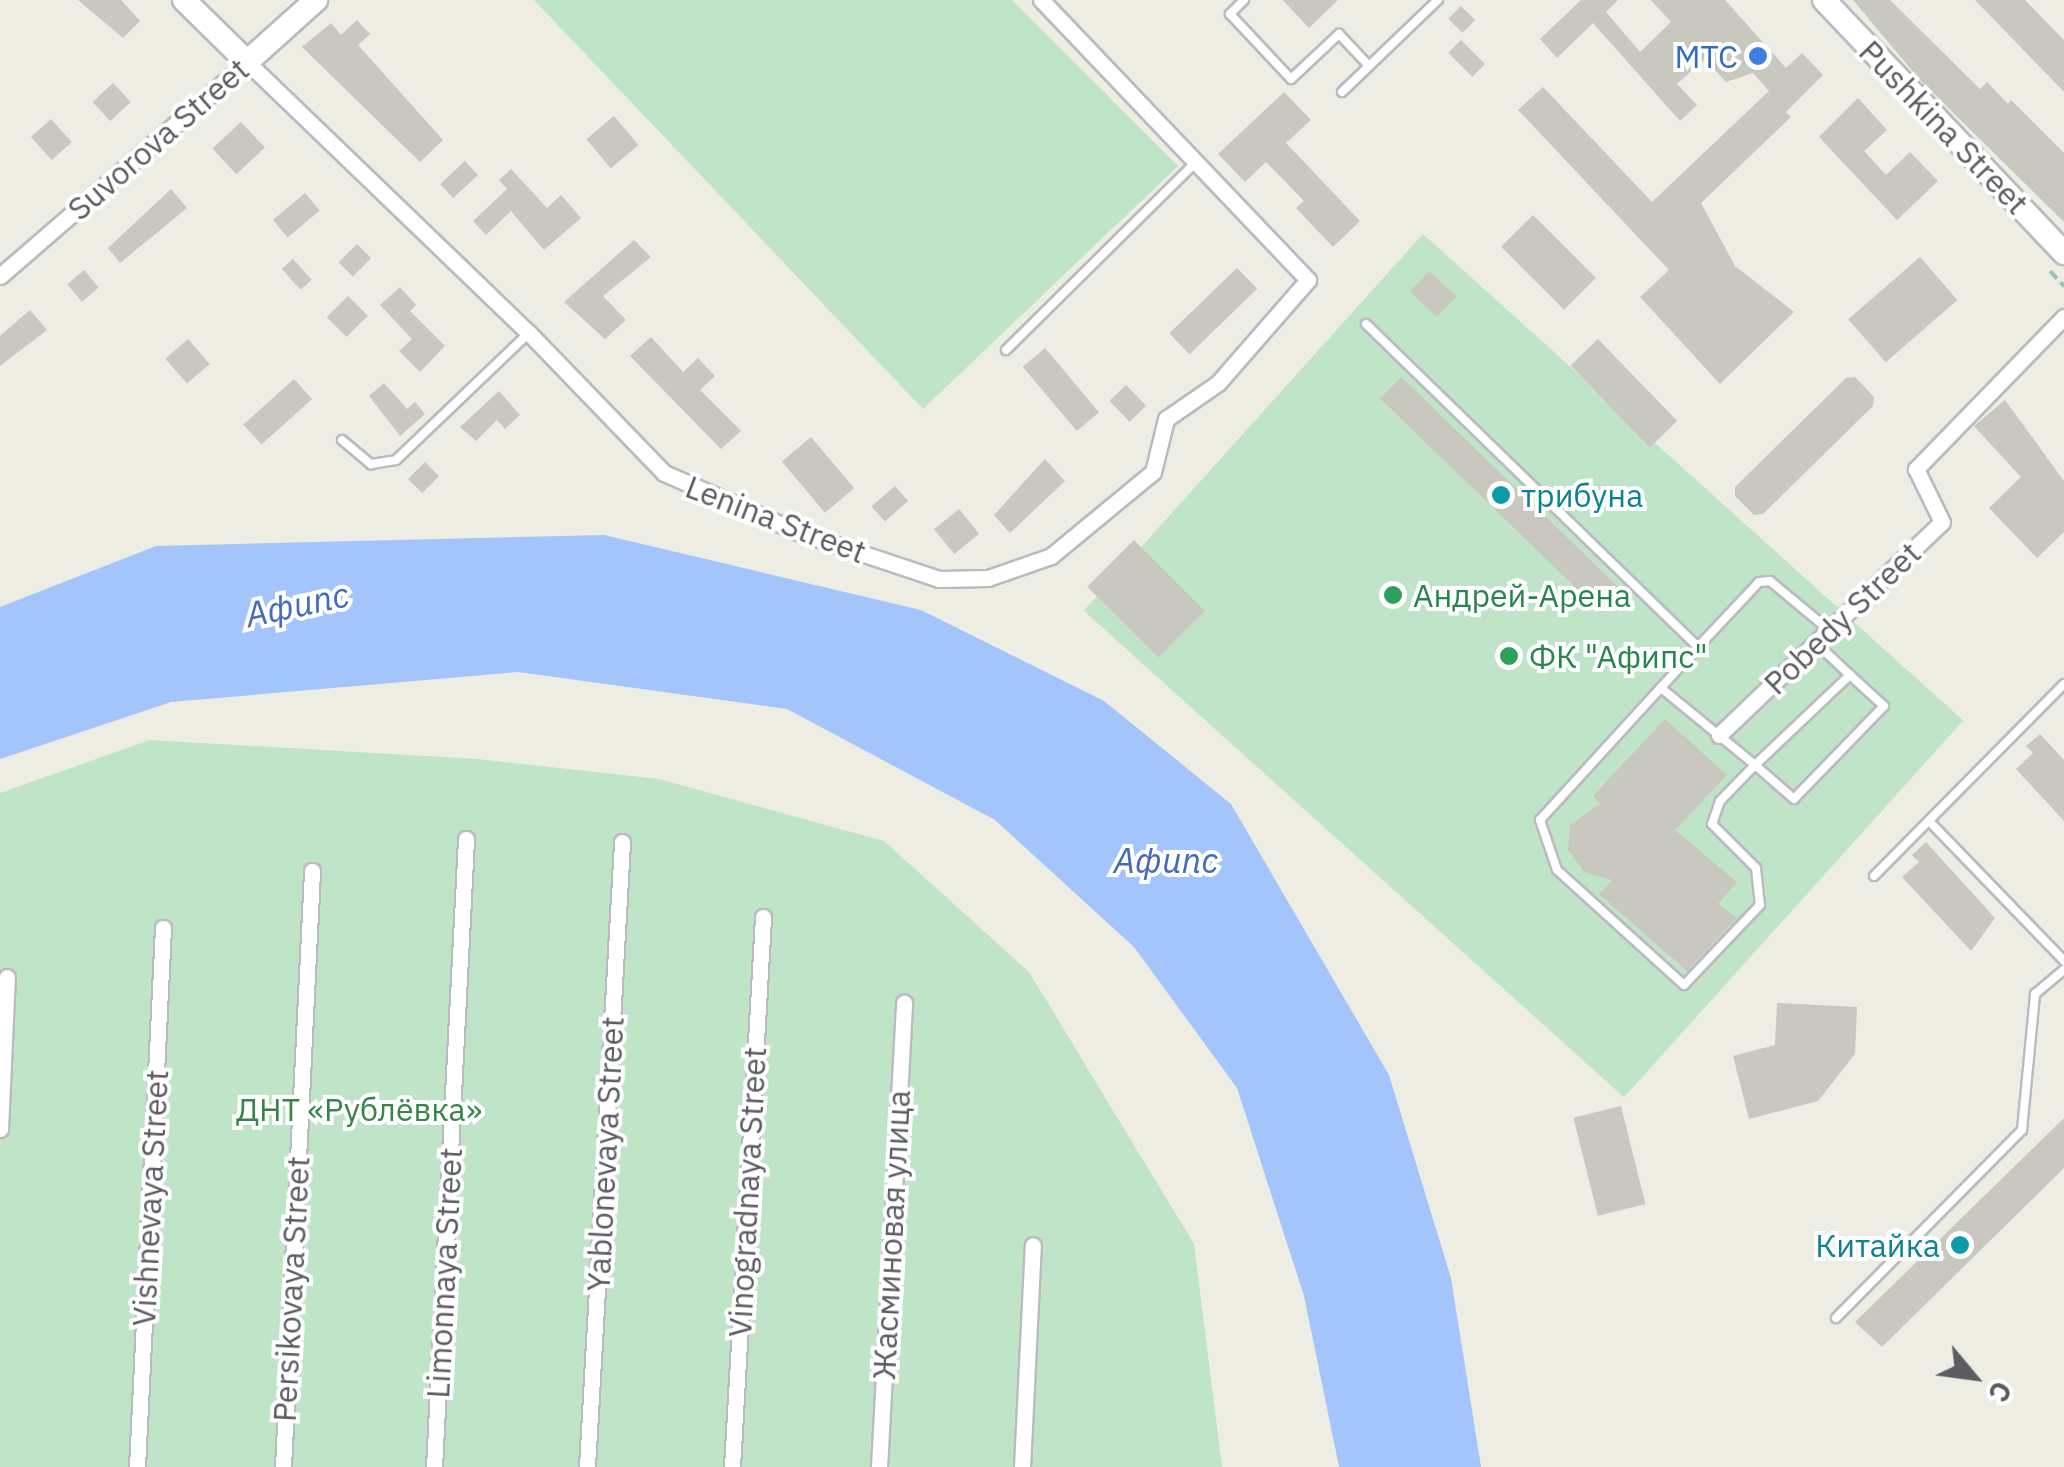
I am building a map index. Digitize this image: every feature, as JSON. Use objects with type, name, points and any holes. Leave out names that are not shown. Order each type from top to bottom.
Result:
[{"type":"street","name":"Lenina Street","points":[[184,0],[529,333],[664,473],[798,532],[939,579],[988,578],[1051,556],[1152,472],[1166,419],[1218,382],[1308,280],[1196,161]]},
{"type":"street","name":"Suvorova Street","points":[[0,276],[316,0]]},
{"type":"street","points":[[1041,0],[1196,161]]},
{"type":"street","name":"Pushkina Street","points":[[1824,0],[2057,262]]},
{"type":"street","name":"Pobedy Street","points":[[1720,735],[1942,522],[1916,469],[2064,317]]},
{"type":"street","name":"Limonnaya Street","points":[[434,1467],[466,839]]},
{"type":"street","name":"Yablonevaya Street","points":[[587,1467],[622,842]]},
{"type":"street","name":"Persikovaya Street","points":[[283,1467],[312,872]]},
{"type":"street","name":"Vinogradnaya Street","points":[[732,1467],[763,917]]},
{"type":"street","name":"Vishnevaya Street","points":[[137,1467],[163,928]]},
{"type":"street","points":[[0,1129],[6,978]]},
{"type":"street","name":"Жасминовая улица","points":[[879,1467],[904,1003]]},
{"type":"street","points":[[1022,1467],[1033,1245]]},
{"type":"lane","points":[[1244,0],[1230,14],[1292,79],[1339,34],[1369,66]]},
{"type":"lane","points":[[1342,92],[1438,0]]},
{"type":"lane","points":[[1006,350],[1196,161]]},
{"type":"lane","points":[[1366,324],[1698,647]]},
{"type":"lane","points":[[342,440],[371,464],[396,460],[529,333]]},
{"type":"lane","points":[[1829,630],[1770,581],[1759,582],[1540,820],[1557,870],[1684,985],[1760,905],[1756,868],[1712,824],[1720,801],[1850,675]]},
{"type":"lane","points":[[1661,688],[1794,799],[1884,706],[1816,643]]},
{"type":"lane","points":[[1874,876],[2064,684]]},
{"type":"lane","points":[[1929,820],[2064,961]]},
{"type":"lane","points":[[1836,1318],[2022,1130],[2035,994],[2064,970]]},
{"type":"path","points":[[2057,262],[2064,286]]},
{"type":"green space","points":[[534,0],[1012,0],[1178,166],[923,409]]},
{"type":"green space","name":"ФК \"Афипс\"","points":[[1423,234],[1963,720],[1624,1097],[1084,611]]},
{"type":"green space","name":"ДНТ «Рублёвка»","points":[[150,740],[477,759],[659,779],[884,841],[1029,972],[1194,1244],[1222,1467],[0,1467],[0,793]]},
{"type":"water","name":"Афипс","points":[[604,535],[921,610],[1104,701],[1231,804],[1389,1075],[1451,1278],[1481,1467],[1339,1467],[1304,1296],[1237,1088],[1134,947],[995,820],[787,709],[518,672],[171,702],[0,759],[0,607],[156,546]]},
{"type":"building","points":[[78,0],[121,0],[140,21],[123,38]]},
{"type":"building","points":[[1283,0],[1338,0],[1309,28]]},
{"type":"building","points":[[1581,0],[1618,0],[1606,12],[1640,52],[1671,22],[1651,0],[1725,0],[1786,68],[1802,53],[1823,75],[1786,112],[1791,117],[1701,203],[1735,266],[1794,312],[1720,384],[1640,297],[1669,270],[1518,110],[1543,87],[1652,202],[1769,91],[1753,73],[1726,82],[1705,59],[1677,84],[1697,105],[1680,121],[1593,23],[1557,58],[1540,39]]},
{"type":"building","points":[[1853,0],[1890,0],[1980,89],[1987,82],[2008,104],[2011,100],[2064,153],[2064,222],[1920,80]]},
{"type":"building","points":[[1975,0],[2025,0],[2064,40],[2064,92]]},
{"type":"building","points":[[1461,6],[1475,20],[1462,33],[1448,19]]},
{"type":"building","points":[[357,20],[370,34],[358,45],[443,140],[420,162],[302,47],[331,23],[341,35]]},
{"type":"building","points":[[1461,40],[1485,64],[1472,77],[1448,53]]},
{"type":"building","points":[[113,83],[131,102],[110,121],[93,102]]},
{"type":"building","points":[[1284,92],[1311,120],[1286,143],[1360,221],[1333,247],[1296,208],[1304,201],[1266,162],[1245,182],[1218,154]]},
{"type":"building","points":[[1858,98],[1887,130],[1864,151],[1886,175],[1910,152],[1938,181],[1897,220],[1819,137]]},
{"type":"building","points":[[614,116],[638,145],[611,168],[586,139]]},
{"type":"building","points":[[51,119],[72,142],[52,160],[31,137]]},
{"type":"building","points":[[241,122],[265,148],[236,174],[212,149]]},
{"type":"building","points":[[465,161],[478,175],[453,198],[440,184]]},
{"type":"building","points":[[511,169],[547,208],[561,195],[581,218],[544,250],[511,211],[486,235],[473,221],[507,189],[499,180]]},
{"type":"building","points":[[171,189],[187,208],[120,263],[108,248]]},
{"type":"building","points":[[305,193],[320,211],[288,238],[273,220]]},
{"type":"building","points":[[1533,215],[1596,278],[1564,310],[1501,247]]},
{"type":"building","points":[[634,240],[651,257],[603,296],[626,320],[605,339],[564,302]]},
{"type":"building","points":[[357,244],[371,258],[353,277],[339,262]]},
{"type":"building","points":[[1920,257],[1957,300],[1886,362],[1848,319]]},
{"type":"building","points":[[293,259],[312,280],[301,290],[282,269]]},
{"type":"building","points":[[1237,268],[1257,289],[1190,354],[1169,333]]},
{"type":"building","points":[[84,270],[99,288],[82,302],[67,284]]},
{"type":"building","points":[[1429,271],[1456,296],[1437,317],[1410,291]]},
{"type":"building","points":[[400,287],[416,305],[410,311],[445,346],[420,372],[399,351],[412,339],[380,305]]},
{"type":"building","points":[[348,296],[368,316],[347,337],[327,317]]},
{"type":"building","points":[[30,310],[47,330],[0,366],[0,336]]},
{"type":"building","points":[[651,337],[683,372],[698,358],[715,376],[700,390],[741,431],[721,449],[630,356]]},
{"type":"building","points":[[188,339],[210,364],[187,384],[165,359]]},
{"type":"building","points":[[1598,339],[1677,421],[1650,447],[1571,365]]},
{"type":"building","points":[[1045,348],[1099,412],[1077,431],[1023,367]]},
{"type":"building","name":"трибуна","points":[[1401,377],[1623,591],[1602,613],[1380,399]]},
{"type":"building","points":[[1855,377],[1874,397],[1873,406],[1763,514],[1754,515],[1735,496],[1735,487],[1846,378]]},
{"type":"building","points":[[294,379],[312,399],[262,445],[243,425]]},
{"type":"building","points":[[384,383],[407,409],[415,402],[425,414],[400,436],[369,396]]},
{"type":"building","points":[[1126,385],[1146,406],[1130,422],[1109,401]]},
{"type":"building","points":[[499,391],[520,415],[505,429],[497,420],[476,441],[460,427]]},
{"type":"building","points":[[2005,400],[2064,481],[2064,532],[2037,558],[1989,508],[2021,477],[1974,426]]},
{"type":"building","points":[[811,437],[854,488],[825,513],[782,461]]},
{"type":"building","points":[[1045,459],[1065,481],[1010,533],[994,515]]},
{"type":"building","points":[[425,462],[439,476],[422,493],[408,479]]},
{"type":"building","points":[[895,486],[908,501],[885,521],[872,506]]},
{"type":"building","points":[[959,509],[979,534],[954,554],[934,529]]},
{"type":"building","points":[[1134,540],[1205,611],[1158,657],[1087,587]]},
{"type":"building","points":[[1665,719],[1727,775],[1675,830],[1737,882],[1718,904],[1737,918],[1687,971],[1599,894],[1612,880],[1584,872],[1568,850],[1570,825],[1600,804],[1593,796]]},
{"type":"building","points":[[2040,734],[2064,760],[2064,821],[2016,769],[2033,753],[2026,746]]},
{"type":"building","points":[[1926,842],[1995,918],[1971,951],[1902,877],[1919,862],[1912,855]]},
{"type":"building","points":[[1777,1003],[1857,1007],[1855,1054],[1818,1101],[1749,1119],[1733,1056],[1775,1045]]},
{"type":"building","points":[[1621,1106],[1645,1204],[1598,1216],[1573,1118]]},
{"type":"building","name":"Китайка","points":[[2064,1118],[2064,1168],[1882,1347],[1855,1322]]},
{"type":"place","name":"МТС","points":[[1758,56]]},
{"type":"place","name":"трибуна","points":[[1501,495]]},
{"type":"place","name":"Андрей-Арена","points":[[1393,595]]},
{"type":"place","name":"ФК \"Афипс\"","points":[[1509,656]]},
{"type":"place","name":"Китайка","points":[[1960,1245]]}]
